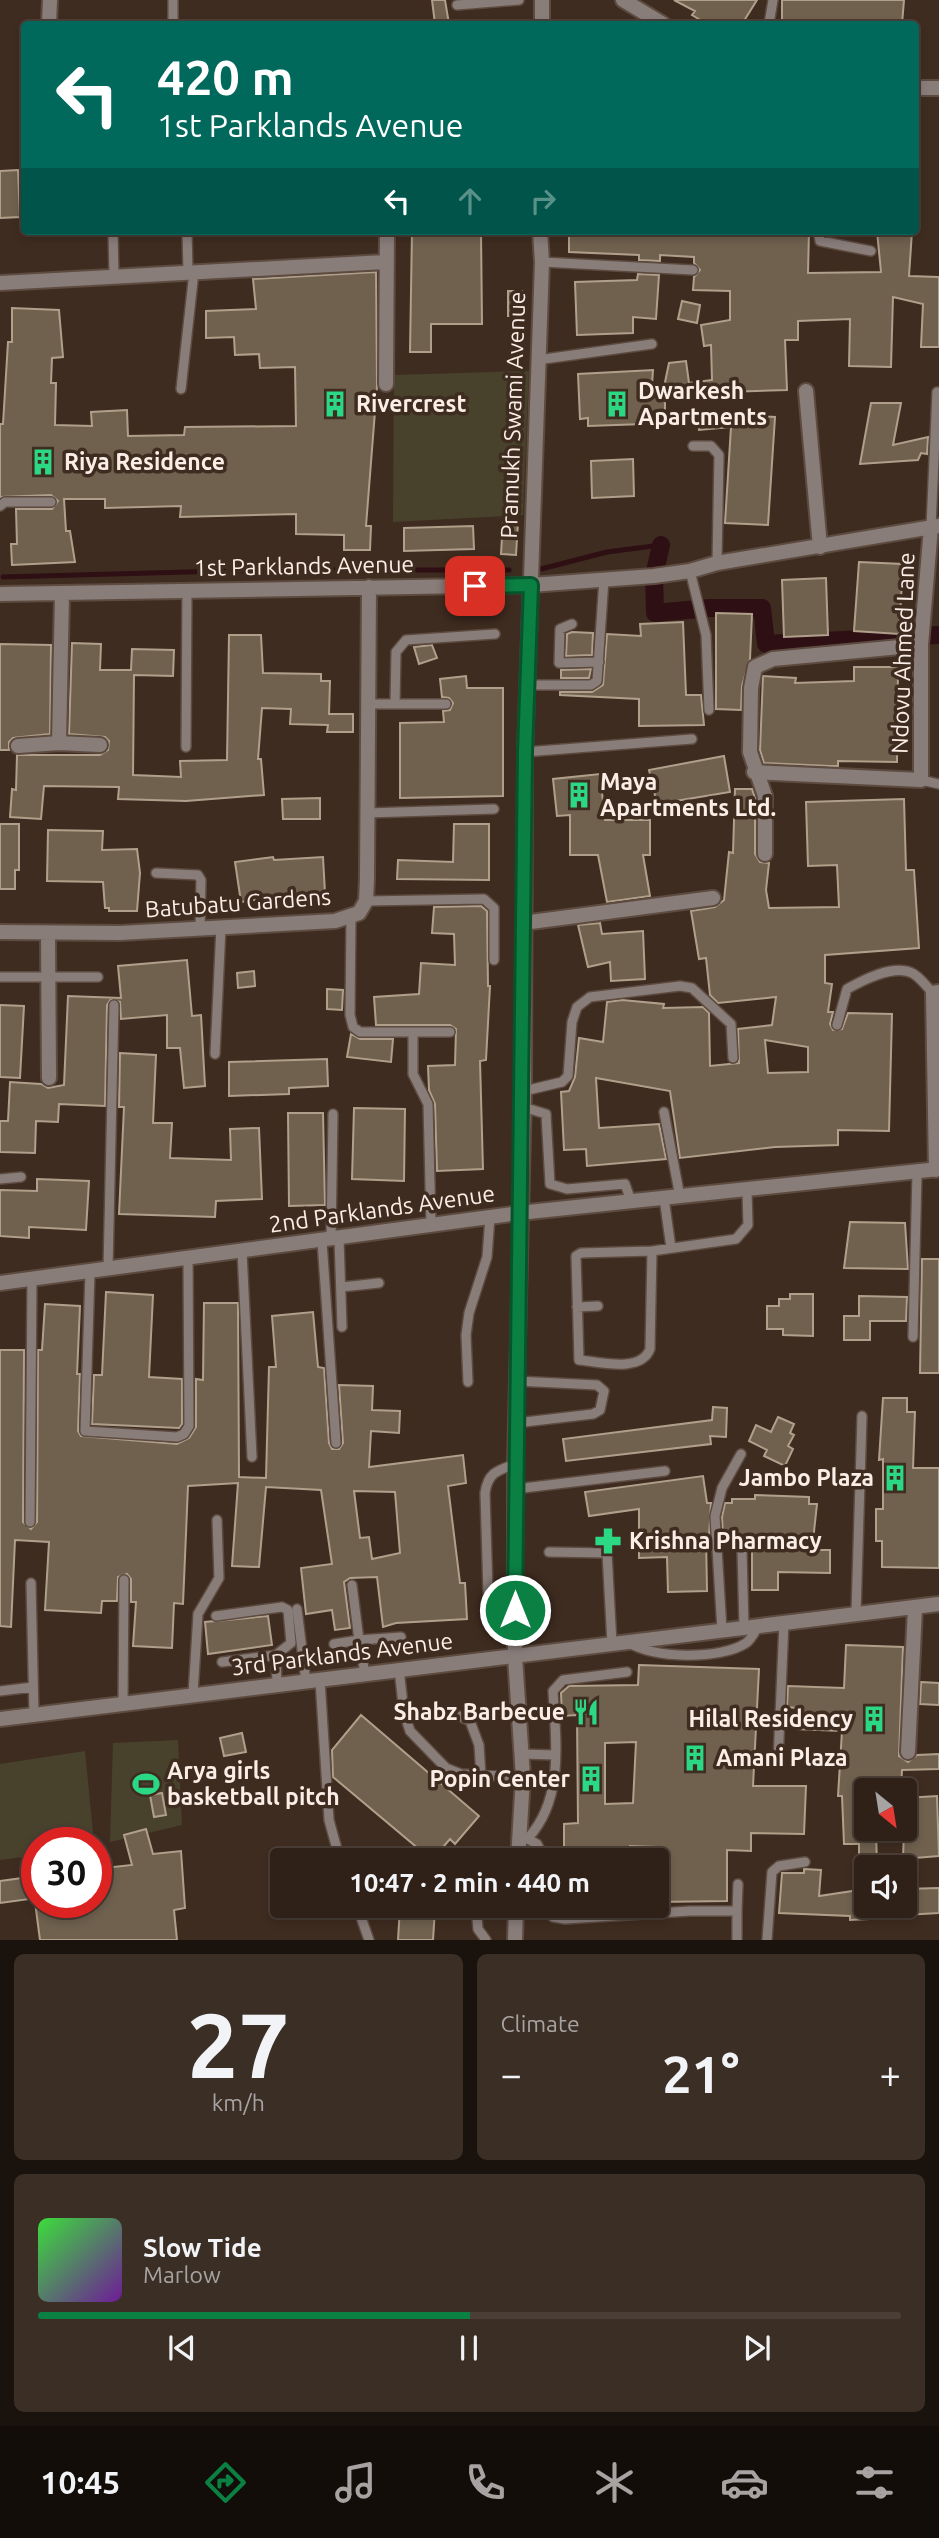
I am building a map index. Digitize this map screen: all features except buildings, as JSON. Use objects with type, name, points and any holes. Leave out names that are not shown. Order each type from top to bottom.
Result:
[{"type":"street","points":[[49,21],[50,0]]},
{"type":"street","points":[[542,0],[542,21]]},
{"type":"street","points":[[623,0],[658,21]]},
{"type":"street","points":[[919,88],[939,88]]},
{"type":"street","points":[[386,384],[387,235]]},
{"type":"street","name":"Pramukh Swami Avenue","points":[[522,1848],[524,1837],[523,1776],[515,1657],[514,1464],[524,1091],[525,752],[542,262],[540,235]]},
{"type":"street","points":[[0,283],[386,262]]},
{"type":"street","points":[[806,391],[820,547]]},
{"type":"street","name":"1st Parklands Avenue","points":[[0,594],[531,585],[690,571],[717,563],[935,527]]},
{"type":"street","name":"Ndovu Ahmed Lane","points":[[754,772],[921,780],[921,645],[935,527]]},
{"type":"street","points":[[366,901],[369,587]]},
{"type":"street","points":[[58,743],[62,595]]},
{"type":"street","points":[[765,854],[765,796],[754,772],[750,752],[750,701],[755,667],[773,659],[921,645]]},
{"type":"street","points":[[18,746],[58,743],[100,746]]},
{"type":"street","points":[[523,923],[713,898]]},
{"type":"street","name":"Batubatu Gardens","points":[[0,932],[200,929],[351,918],[359,913],[366,901]]},
{"type":"street","points":[[48,933],[49,1078]]},
{"type":"street","points":[[936,993],[937,1170]]},
{"type":"street","name":"2nd Parklands Avenue","points":[[0,1283],[519,1213],[937,1170]]},
{"type":"street","name":"3rd Parklands Avenue","points":[[0,1719],[939,1604]]},
{"type":"street","points":[[908,1752],[915,1608]]},
{"type":"street","points":[[515,1940],[516,1918]]},
{"type":"lane","points":[[173,0],[173,21]]},
{"type":"lane","points":[[457,5],[519,0]]},
{"type":"lane","points":[[770,21],[773,0]]},
{"type":"lane","points":[[113,235],[114,276]]},
{"type":"lane","points":[[181,389],[191,272],[187,235]]},
{"type":"lane","points":[[819,235],[820,242],[827,245],[871,251]]},
{"type":"lane","points":[[542,262],[693,270]]},
{"type":"lane","points":[[537,360],[652,344]]},
{"type":"lane","points":[[935,527],[937,392]]},
{"type":"lane","points":[[693,446],[711,446],[719,455],[717,563]]},
{"type":"lane","points":[[0,506],[5,502],[51,502]]},
{"type":"lane","points":[[690,571],[704,624],[709,710]]},
{"type":"lane","points":[[528,685],[591,685],[597,681],[604,579]]},
{"type":"lane","points":[[186,747],[187,590]]},
{"type":"lane","points":[[572,624],[561,629],[559,663],[599,662]]},
{"type":"lane","points":[[395,704],[396,652],[406,640],[495,634]]},
{"type":"lane","points":[[369,704],[446,704]]},
{"type":"lane","points":[[525,752],[692,739]]},
{"type":"lane","points":[[921,780],[939,783]]},
{"type":"lane","points":[[367,813],[494,808]]},
{"type":"lane","points":[[156,873],[198,875],[201,880],[200,929]]},
{"type":"lane","points":[[366,901],[484,899],[494,908],[494,960]]},
{"type":"lane","points":[[351,918],[350,1015],[353,1027],[360,1032],[450,1032]]},
{"type":"lane","points":[[215,1054],[221,927]]},
{"type":"lane","points":[[836,1025],[847,989],[860,981],[892,971],[912,973],[936,993]]},
{"type":"lane","points":[[0,977],[98,978]]},
{"type":"lane","points":[[524,1091],[562,1082],[568,1076],[572,1022],[577,1007],[590,997],[680,986],[692,988],[731,1024],[733,1058]]},
{"type":"lane","points":[[108,1269],[114,1004]]},
{"type":"lane","points":[[413,1032],[414,1074],[428,1104],[431,1224]]},
{"type":"lane","points":[[523,1107],[546,1114],[550,1184],[567,1189],[625,1184],[631,1201]]},
{"type":"lane","points":[[664,1112],[680,1196]]},
{"type":"lane","points":[[333,1114],[331,1240],[336,1443]]},
{"type":"lane","points":[[913,1337],[917,1173]]},
{"type":"lane","points":[[0,1179],[21,1177]]},
{"type":"lane","points":[[652,1251],[650,1349],[647,1357],[640,1362],[617,1364],[579,1360],[576,1256],[581,1253],[652,1251],[736,1239],[748,1224],[747,1190]]},
{"type":"lane","points":[[664,1198],[671,1248]]},
{"type":"lane","points":[[468,1382],[466,1335],[469,1313],[487,1257],[490,1217]]},
{"type":"lane","points":[[331,1240],[342,1287],[342,1327]]},
{"type":"lane","points":[[242,1251],[252,1457]]},
{"type":"lane","points":[[90,1272],[85,1432],[177,1437],[184,1434],[189,1426],[188,1258]]},
{"type":"lane","points":[[30,1522],[32,1279]]},
{"type":"lane","points":[[342,1287],[379,1283]]},
{"type":"lane","points":[[577,1307],[598,1306]]},
{"type":"lane","points":[[516,1381],[597,1385],[604,1391],[600,1410],[593,1414],[516,1423]]},
{"type":"lane","points":[[856,1613],[862,1416]]},
{"type":"lane","points":[[722,1630],[715,1516],[722,1488],[741,1454]]},
{"type":"lane","points":[[488,1592],[485,1493],[487,1479],[492,1472],[514,1464]]},
{"type":"lane","points":[[515,1489],[665,1471]]},
{"type":"lane","points":[[193,1694],[198,1614],[219,1578],[217,1520]]},
{"type":"lane","points":[[628,1642],[647,1653],[711,1653],[747,1643],[751,1626],[742,1551]]},
{"type":"lane","points":[[549,1552],[607,1553],[612,1644]]},
{"type":"lane","points":[[123,1703],[124,1580]]},
{"type":"lane","points":[[31,1583],[34,1715]]},
{"type":"lane","points":[[352,1585],[365,1674]]},
{"type":"lane","points":[[216,1616],[282,1607],[288,1609],[291,1643],[276,1656],[222,1662]]},
{"type":"lane","points":[[298,1609],[313,1681],[329,1820],[337,1848]]},
{"type":"lane","points":[[778,1762],[784,1622]]},
{"type":"lane","points":[[334,1644],[401,1637]]},
{"type":"lane","points":[[276,1656],[277,1685]]},
{"type":"lane","points":[[399,1670],[404,1713],[417,1741],[446,1768],[461,1774],[523,1776]]},
{"type":"lane","points":[[539,1848],[524,1837],[546,1815],[551,1802],[555,1755],[553,1690],[563,1680],[626,1672]]},
{"type":"lane","points":[[0,1691],[33,1687]]},
{"type":"lane","points":[[404,1713],[450,1712],[470,1721],[479,1745],[481,1776]]},
{"type":"lane","points":[[521,1754],[555,1755]]},
{"type":"lane","points":[[767,1940],[772,1872],[779,1866],[805,1862]]},
{"type":"lane","points":[[737,1940],[738,1884]]},
{"type":"lane","points":[[669,1912],[737,1911]]},
{"type":"lane","points":[[361,1918],[369,1940]]},
{"type":"lane","points":[[478,1918],[478,1929],[485,1940]]},
{"type":"lane","points":[[559,1918],[581,1918]]},
{"type":"shaded area","points":[[529,371],[523,515],[393,522],[394,375]]},
{"type":"shaded area","name":"Arya girls basketball pitch","points":[[178,1740],[182,1825],[112,1842],[113,1743]]},
{"type":"shaded area","points":[[85,1751],[92,1827],[21,1827],[21,1857],[0,1860],[0,1764]]},
{"type":"waterway","points":[[541,569],[607,552],[661,545]]},
{"type":"waterway","points":[[661,545],[654,576],[655,613],[709,608],[762,608],[766,644],[939,635]]},
{"type":"waterway","points":[[244,572],[281,570]]},
{"type":"waterway","points":[[296,570],[509,570]]},
{"type":"waterway","points":[[3,577],[224,571]]},
{"type":"place","name":"Rivercrest","points":[[335,404]]},
{"type":"place","name":"Dwarkesh Apartments","points":[[617,404]]},
{"type":"place","name":"Riya Residence","points":[[43,462]]},
{"type":"place","name":"Maya Apartments Ltd.","points":[[579,795]]},
{"type":"place","name":"Jambo Plaza","points":[[895,1478]]},
{"type":"place","name":"Krishna Pharmacy","points":[[608,1541]]},
{"type":"place","name":"Shabz Barbecue","points":[[586,1712]]},
{"type":"place","name":"Hilal Residency","points":[[874,1719]]},
{"type":"place","name":"Amani Plaza","points":[[695,1758]]},
{"type":"place","name":"Popin Center","points":[[591,1779]]},
{"type":"place","name":"Arya girls basketball pitch","points":[[146,1784]]},
{"type":"route","points":[[475,586],[531,585],[525,752],[524,1091],[514,1464],[515,1610]]}]
